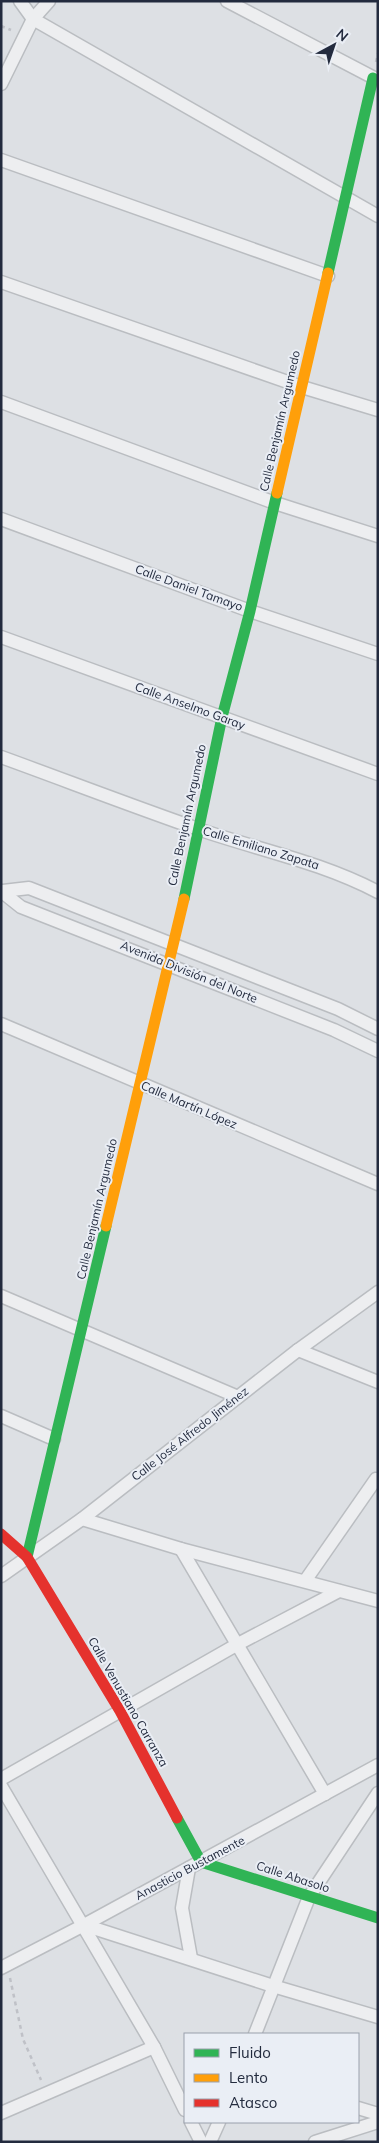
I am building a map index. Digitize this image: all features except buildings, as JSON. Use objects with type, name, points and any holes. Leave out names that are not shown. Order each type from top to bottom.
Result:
[{"type":"street","points":[[20,1],[33,19],[378,216]]},
{"type":"street","points":[[1,84],[33,19],[49,1]]},
{"type":"street","points":[[234,3],[375,79]]},
{"type":"street","name":"Calle Benjamín Argumedo","points":[[27,1558],[174,943],[200,829],[222,717],[250,611],[375,79]]},
{"type":"street","points":[[1,160],[328,276]]},
{"type":"street","points":[[1,282],[302,387],[378,410]]},
{"type":"street","points":[[1,402],[275,503],[378,536]]},
{"type":"street","name":"Calle Daniel Tamayo","points":[[1,519],[250,611],[378,654]]},
{"type":"street","name":"Calle Anselmo Garay","points":[[1,637],[378,774]]},
{"type":"street","name":"Calle Emiliano Zapata","points":[[1,757],[200,829],[346,875],[378,892]]},
{"type":"street","name":"Avenida División del Norte","points":[[2,891],[29,888],[174,943],[338,1009],[378,1029]]},
{"type":"street","name":"Avenida División del Norte","points":[[2,891],[21,906],[334,1030],[378,1051]]},
{"type":"street","name":"Calle Martín López","points":[[1,1024],[378,1184]]},
{"type":"street","name":"Calle José Alfredo Jiménez","points":[[1,1576],[82,1519],[298,1350],[378,1292]]},
{"type":"street","points":[[1,1296],[238,1397]]},
{"type":"street","points":[[298,1350],[378,1382]]},
{"type":"street","points":[[1,1416],[54,1439]]},
{"type":"street","points":[[305,1581],[376,1480]]},
{"type":"street","points":[[82,1519],[181,1549],[305,1581],[376,1602]]},
{"type":"street","name":"Calle Venustiano Carranza","points":[[1,1534],[27,1558],[120,1711],[201,1862]]},
{"type":"street","points":[[181,1549],[325,1794]]},
{"type":"street","points":[[1,1778],[238,1644],[339,1591]]},
{"type":"street","name":"Anasticio Bustamente","points":[[4,1966],[84,1925],[378,1765]]},
{"type":"street","points":[[1,1786],[154,2047],[184,2108]]},
{"type":"street","points":[[255,2033],[309,1897],[378,1793]]},
{"type":"street","name":"Calle Abasolo","points":[[201,1862],[378,1918]]},
{"type":"street","points":[[189,1868],[182,1908],[191,1958]]},
{"type":"street","points":[[84,1925],[273,1986],[378,2017]]},
{"type":"street","points":[[1,2113],[154,2047]]},
{"type":"street","points":[[359,2108],[378,2114]]},
{"type":"street","points":[[315,2142],[378,2122]]},
{"type":"street","points":[[192,2123],[201,2142]]},
{"type":"street","points":[[210,2142],[219,2123]]},
{"type":"path","points":[[4,1966],[23,2039],[46,2094]]},
{"type":"traffic: fast","points":[[328,273],[373,78]]},
{"type":"traffic: fast","points":[[184,899],[222,717],[250,611],[277,493]]},
{"type":"traffic: fast","points":[[27,1557],[106,1226]]},
{"type":"traffic: fast","points":[[177,1818],[201,1862],[378,1918]]},
{"type":"traffic: slow","points":[[277,493],[328,273]]},
{"type":"traffic: slow","points":[[106,1226],[184,899]]},
{"type":"traffic: jam","points":[[1,1534],[27,1557],[120,1711],[177,1818]]}]
